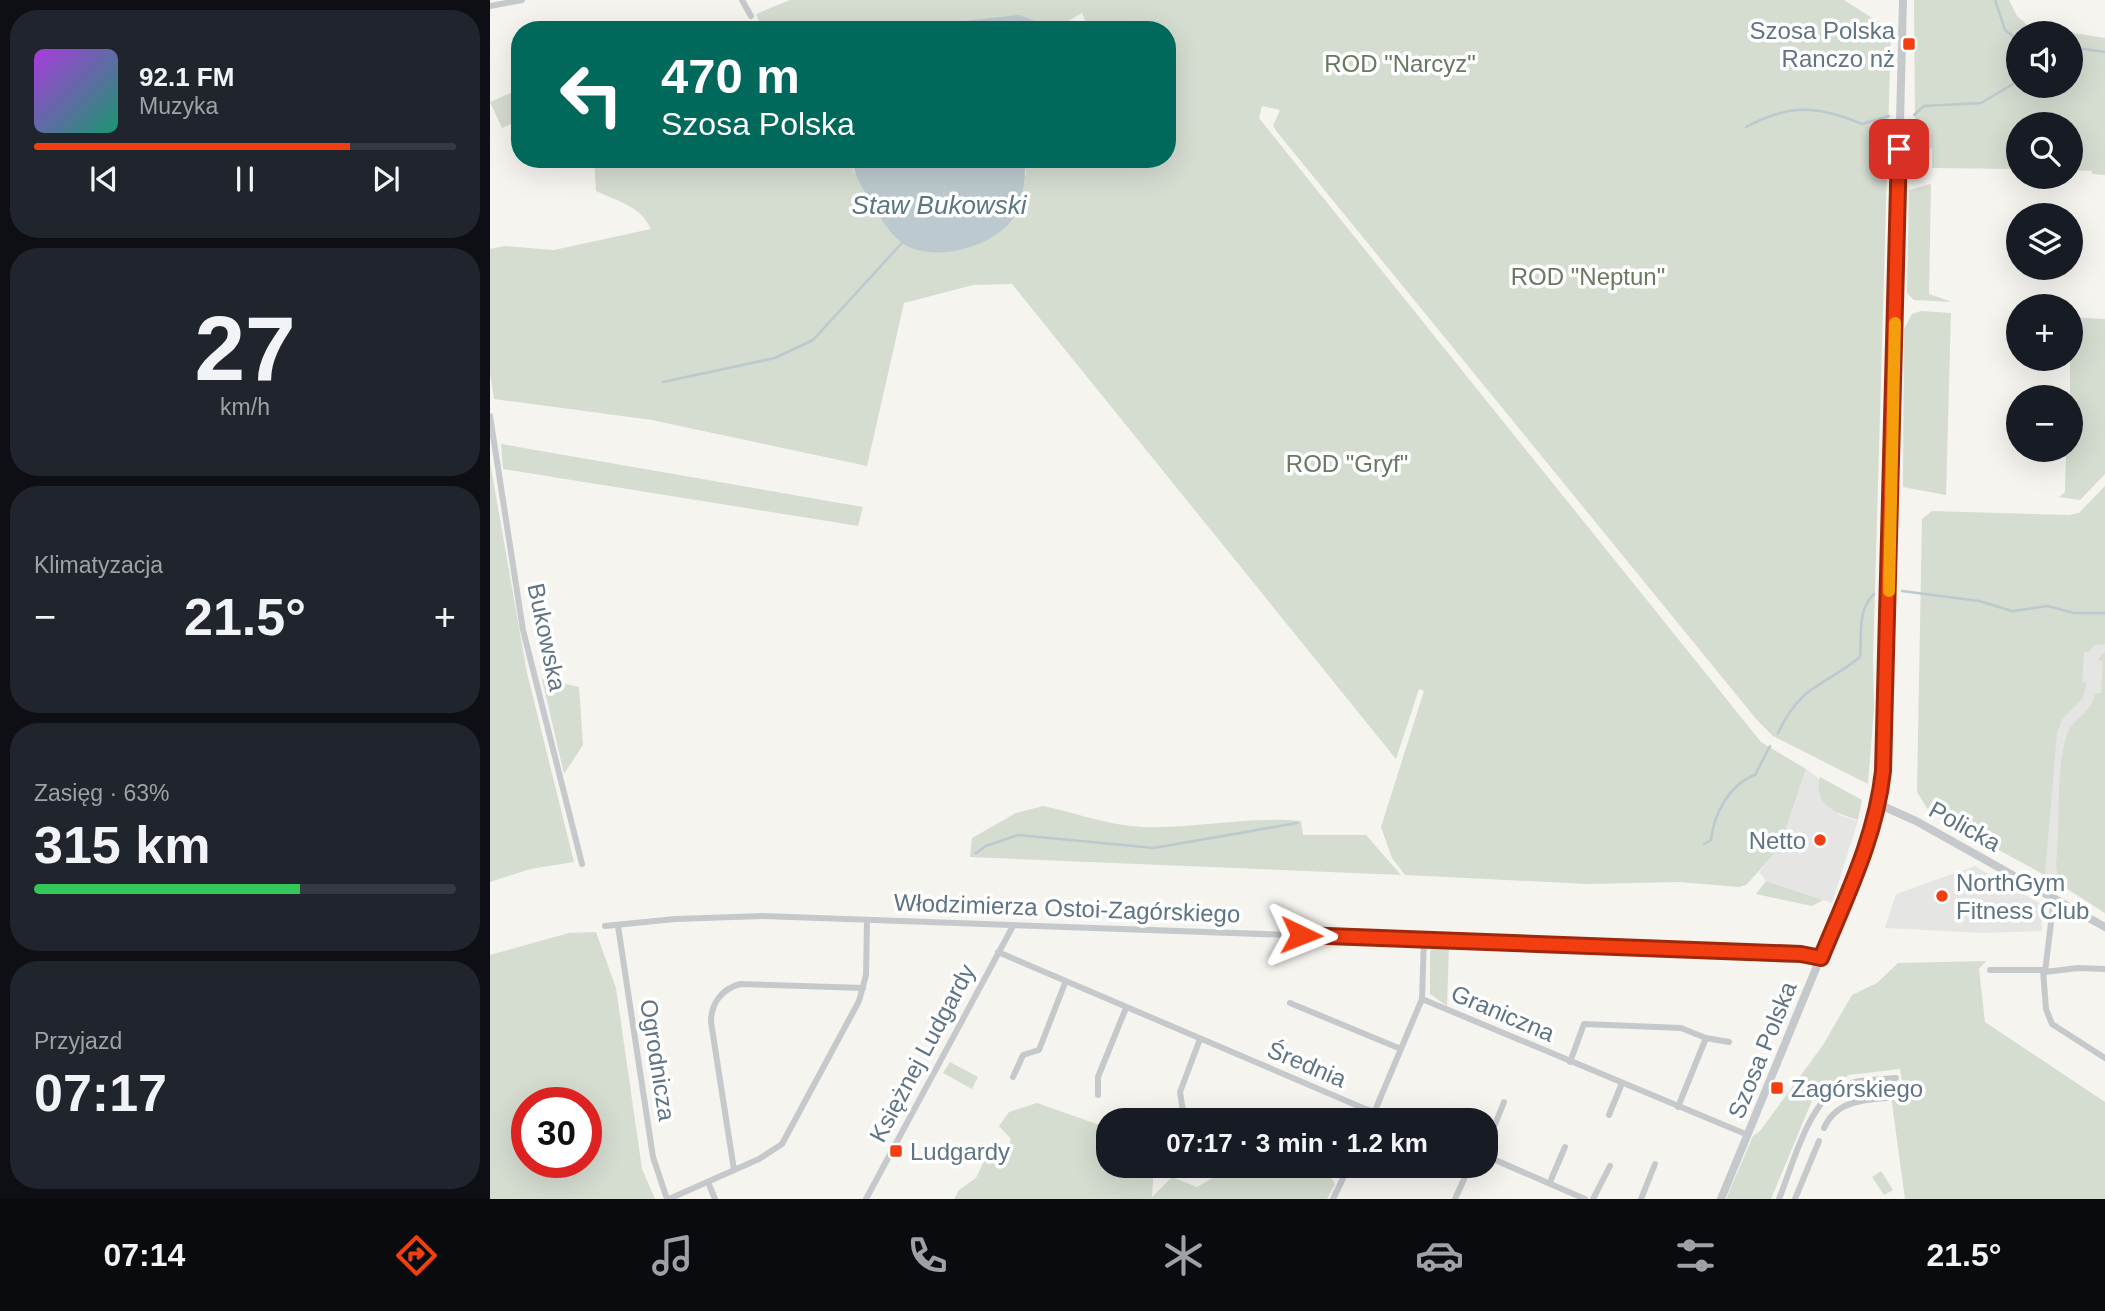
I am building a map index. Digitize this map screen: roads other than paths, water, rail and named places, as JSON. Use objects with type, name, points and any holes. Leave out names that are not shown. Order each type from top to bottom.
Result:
[{"type":"street","points":[[490,6],[522,0]]},
{"type":"street","points":[[742,0],[751,16]]},
{"type":"street","name":"Szosa Polska","points":[[1721,1199],[1861,863],[1878,804],[1885,730],[1903,0]]},
{"type":"street","name":"Bukowska","points":[[490,416],[523,630],[582,864]]},
{"type":"street","name":"Policka","points":[[1878,804],[1911,818],[2105,927]]},
{"type":"street","points":[[2054,898],[2045,972],[2046,1009],[2052,1024],[2105,1058]]},
{"type":"street","name":"Włodzimierza Ostoi-Zagórskiego","points":[[605,926],[734,916],[1424,939],[1808,954],[1821,958]]},
{"type":"street","points":[[668,1199],[734,1171],[782,1144],[837,1045],[863,988],[867,921]]},
{"type":"street","name":"Ogrodnicza","points":[[618,926],[653,1157],[668,1199]]},
{"type":"street","name":"Księżnej Ludgardy","points":[[866,1199],[1013,926]]},
{"type":"street","points":[[1376,1108],[1422,999],[1424,939]]},
{"type":"street","name":"Średnia","points":[[998,952],[1126,1009],[1368,1108]]},
{"type":"street","points":[[1990,970],[2040,969],[2045,972],[2078,968],[2105,969]]},
{"type":"street","points":[[1013,1077],[1023,1055],[1038,1051],[1065,983]]},
{"type":"street","points":[[734,1171],[711,1022],[716,1001],[726,991],[740,984],[863,988]]},
{"type":"street","name":"Graniczna","points":[[1422,999],[1748,1135]]},
{"type":"street","points":[[1290,1003],[1401,1049]]},
{"type":"street","points":[[1098,1094],[1098,1077],[1126,1009]]},
{"type":"street","name":"Graniczna","points":[[1570,1062],[1584,1024],[1681,1028],[1706,1038],[1729,1042]]},
{"type":"street","points":[[1678,1107],[1706,1038]]},
{"type":"street","points":[[1182,1108],[1180,1092],[1200,1040]]},
{"type":"street","points":[[1779,1199],[1815,1110],[1832,1091],[1853,1082],[1896,1078]]},
{"type":"street","points":[[1824,1128],[1830,1115],[1853,1101],[1887,1098],[1885,1079]]},
{"type":"street","points":[[1609,1115],[1622,1083]]},
{"type":"street","points":[[1498,1117],[1504,1102]]},
{"type":"street","points":[[1795,1199],[1818,1144],[1803,1140]]},
{"type":"street","points":[[1550,1182],[1564,1146]]},
{"type":"street","points":[[1498,1161],[1585,1199]]},
{"type":"street","points":[[1642,1199],[1655,1164]]},
{"type":"street","points":[[1593,1199],[1610,1166]]},
{"type":"street","points":[[1333,1199],[1343,1178]]},
{"type":"street","points":[[1455,1199],[1465,1178]]},
{"type":"street","points":[[708,1182],[715,1199]]},
{"type":"water","points":[[1019,15],[1035,21],[965,21]]},
{"type":"water","name":"Staw Bukowski","points":[[854,168],[1025,168],[1020,204],[1005,228],[978,244],[945,252],[914,249],[901,242],[881,219]]},
{"type":"waterway","points":[[1995,0],[2006,31]]},
{"type":"waterway","points":[[2083,49],[2105,52]]},
{"type":"waterway","points":[[1914,115],[1924,106],[1981,103],[2006,88]]},
{"type":"waterway","points":[[1746,127],[1761,119],[1790,111],[1831,113],[1862,124],[1889,116]]},
{"type":"waterway","points":[[663,382],[775,358],[813,340],[902,243]]},
{"type":"waterway","points":[[1902,591],[1979,601],[2012,611],[2048,606],[2073,613],[2105,613]]},
{"type":"waterway","points":[[1778,733],[1804,695],[1860,657],[1863,615],[1874,594]]},
{"type":"waterway","points":[[1704,844],[1711,840],[1720,810],[1731,792],[1755,775],[1770,746]]},
{"type":"waterway","points":[[976,853],[986,846],[1018,835],[1154,848],[1297,823]]},
{"type":"place","name":"Szosa Polska Ranczo nż","points":[[1909,44]]},
{"type":"place","name":"Netto","points":[[1820,840]]},
{"type":"place","name":"NorthGym Fitness Club","points":[[1942,896]]},
{"type":"place","name":"Zagórskiego","points":[[1777,1088]]},
{"type":"place","name":"Ludgardy","points":[[896,1151]]},
{"type":"park label","name":"ROD \"Narcyz\"","points":[[1400,63]]},
{"type":"park label","name":"ROD \"Neptun\"","points":[[1588,276]]},
{"type":"park label","name":"ROD \"Gryf\"","points":[[1347,463]]}]
